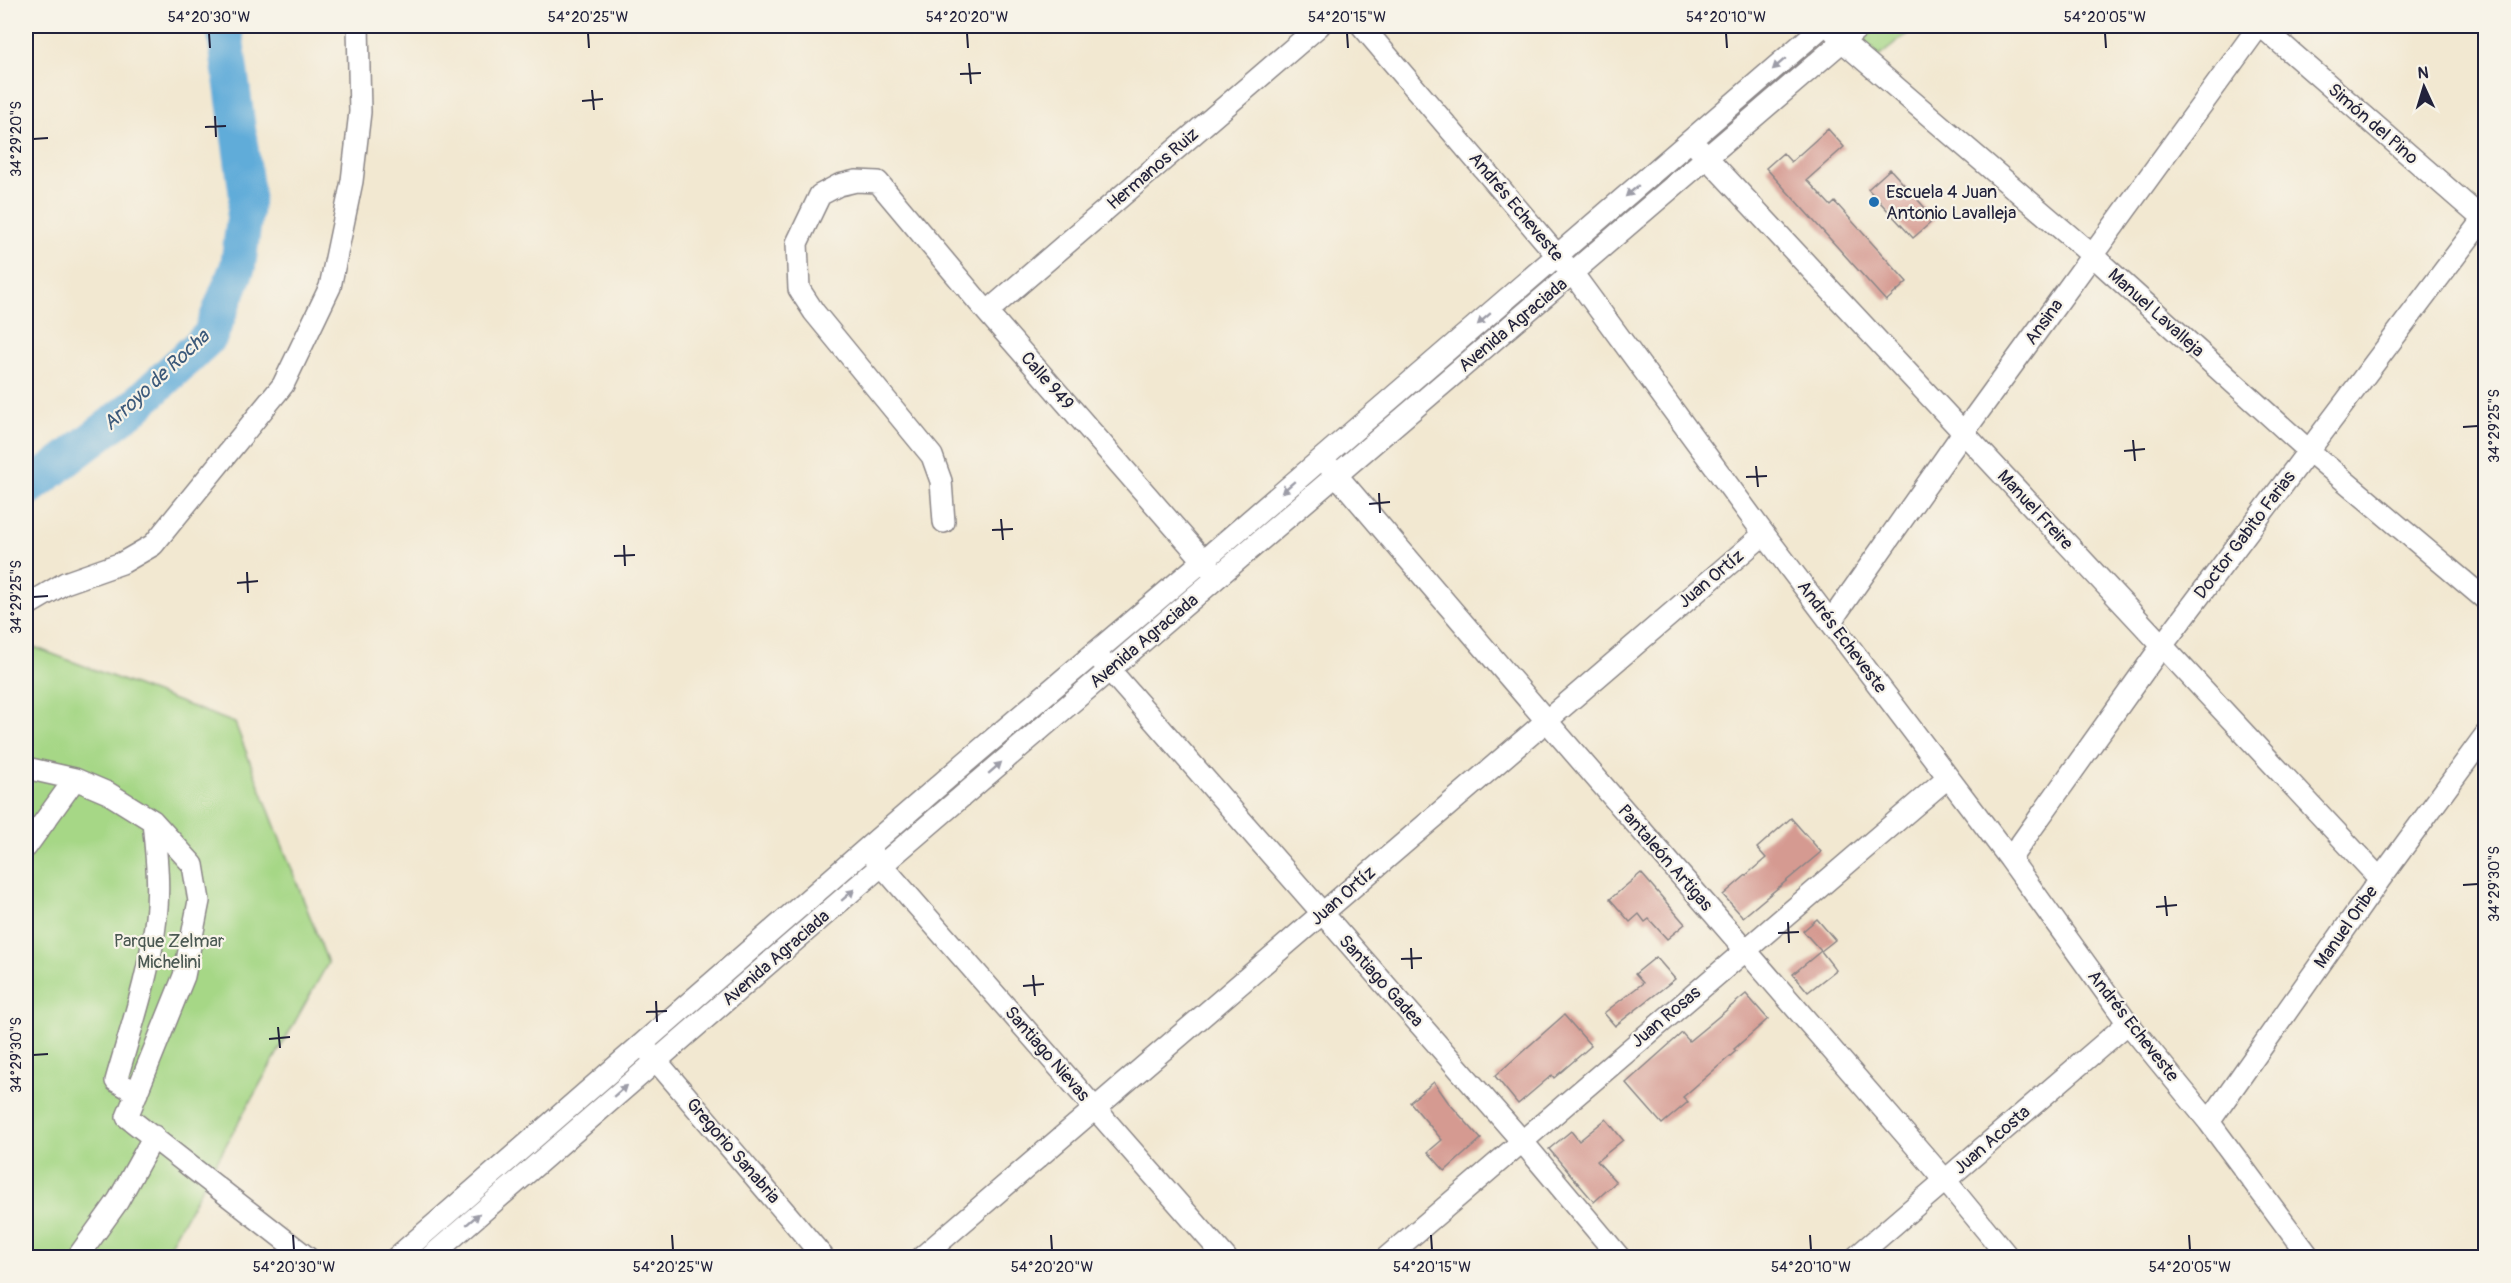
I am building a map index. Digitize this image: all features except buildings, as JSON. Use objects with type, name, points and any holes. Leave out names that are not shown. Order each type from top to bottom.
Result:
[{"type":"street","points":[[26,606],[65,583],[122,563],[153,545],[283,384],[330,287],[352,181],[360,112],[358,26]]},
{"type":"street","name":"Hermanos Ruiz","points":[[987,312],[1318,26]]},
{"type":"street","name":"Andrés Echeveste","points":[[1362,26],[1573,274],[1764,534],[2010,859],[2128,1023],[2209,1122],[2310,1257]]},
{"type":"street","name":"Avenida Agraciada","points":[[431,1257],[655,1060],[1093,652],[1203,561],[1823,26]]},
{"type":"street","name":"Avenida Agraciada","points":[[396,1257],[641,1044],[1109,670],[1218,578],[1706,157],[1835,33],[1860,26]]},
{"type":"street","name":"Simón del Pino","points":[[2260,26],[2484,219]]},
{"type":"street","name":"Ansina","points":[[1831,621],[1963,433],[2260,26]]},
{"type":"street","name":"Manuel Lavalleja","points":[[1835,33],[2093,256],[2308,450],[2486,600]]},
{"type":"street","name":"Manuel Freire","points":[[1690,140],[2380,879]]},
{"type":"street","name":"Calle 949","points":[[944,522],[941,481],[932,456],[814,312],[799,289],[797,243],[820,195],[839,185],[878,182],[987,312],[1218,578]]},
{"type":"street","name":"Doctor Gabito Farias","points":[[2010,859],[2161,647],[2484,219]]},
{"type":"street","name":"Pantaleón Artigas","points":[[1322,458],[2009,1257]]},
{"type":"street","name":"Juan Ortíz","points":[[921,1257],[1322,915],[1545,719],[1764,534]]},
{"type":"street","name":"Santiago Gadea","points":[[1093,652],[1521,1140],[1620,1257]]},
{"type":"street","name":"Manuel Oribe","points":[[2209,1122],[2380,879],[2486,734]]},
{"type":"street","points":[[26,768],[75,779],[108,793],[153,821],[193,865],[199,901],[184,976],[127,1117],[308,1257]]},
{"type":"street","name":"Juan Rosas","points":[[1386,1257],[1947,778]]},
{"type":"street","points":[[26,847],[75,779]]},
{"type":"street","points":[[137,1093],[116,1081],[144,979],[156,918],[157,873],[153,821]]},
{"type":"street","name":"Santiago Nievas","points":[[875,857],[1226,1257]]},
{"type":"street","name":"Juan Acosta","points":[[1855,1257],[2128,1023]]},
{"type":"street","name":"Gregorio Sanabria","points":[[641,1044],[824,1257]]},
{"type":"street","points":[[77,1257],[118,1201],[154,1136]]},
{"type":"street","points":[[417,1240],[431,1257]]},
{"type":"green space","points":[[1878,26],[1917,26],[1877,58],[1864,45],[1866,36]]},
{"type":"green space","name":"Parque Zelmar Michelini","points":[[26,644],[235,723],[328,963],[163,1257],[26,1257]]},
{"type":"waterway","name":"Arroyo de Rocha","points":[[26,490],[133,408],[210,336],[238,266],[247,196],[224,26]]},
{"type":"place","name":"Escuela 4 Juan Antonio Lavalleja","points":[[1874,202]]}]
